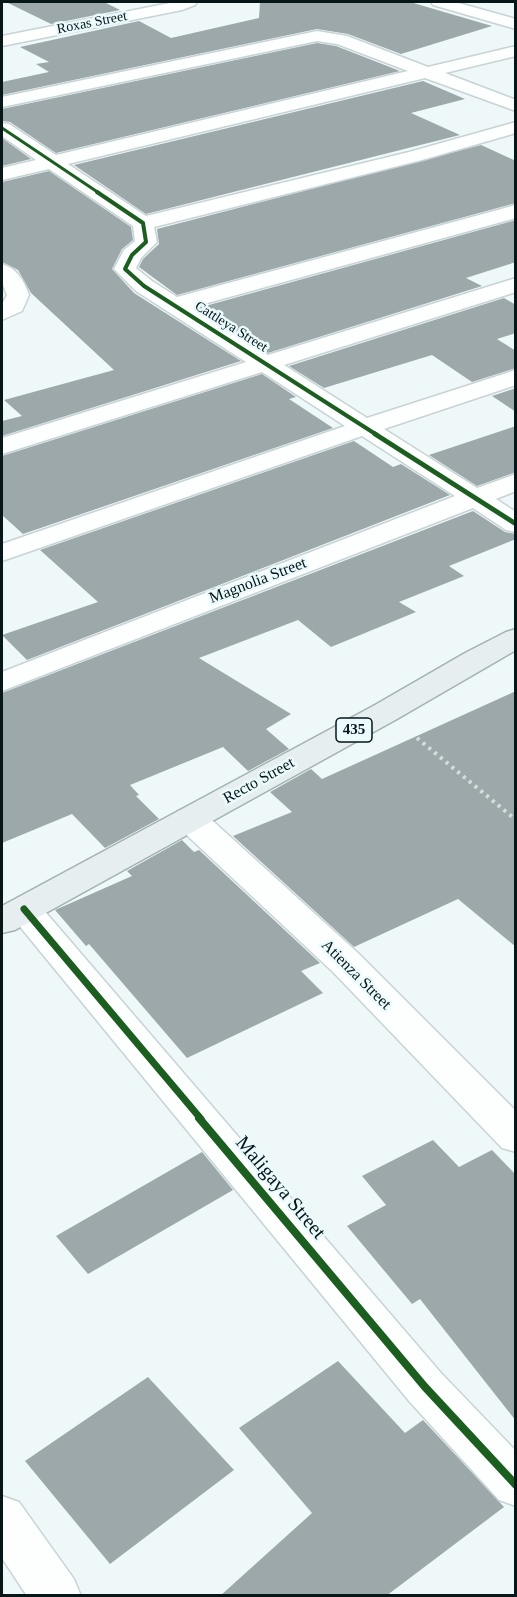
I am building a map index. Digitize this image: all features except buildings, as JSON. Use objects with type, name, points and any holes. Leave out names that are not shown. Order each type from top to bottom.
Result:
[{"type":"main road","name":"Recto Street","points":[[13,915],[386,712],[516,638]]},
{"type":"street","points":[[439,2],[516,24]]},
{"type":"street","points":[[456,6],[474,2]]},
{"type":"street","name":"Roxas Street","points":[[2,41],[186,3]]},
{"type":"street","points":[[2,102],[317,36],[341,40],[432,72],[516,106]]},
{"type":"street","points":[[2,174],[516,51]]},
{"type":"street","points":[[2,128],[143,223],[415,156],[516,128]]},
{"type":"street","points":[[175,305],[516,211]]},
{"type":"street","name":"Cattleya Street","points":[[143,223],[146,242],[132,255],[125,269],[144,286],[516,524]]},
{"type":"street","points":[[2,271],[13,282],[18,295],[14,306],[2,314]]},
{"type":"street","points":[[2,446],[516,285]]},
{"type":"street","points":[[2,553],[516,377]]},
{"type":"street","name":"Magnolia Street","points":[[2,682],[474,496],[516,482]]},
{"type":"street","name":"Atienza Street","points":[[190,819],[346,963],[516,1137]]},
{"type":"street","name":"Maligaya Street","points":[[13,915],[425,1387],[516,1485]]},
{"type":"street","points":[[2,1518],[56,1596]]},
{"type":"path","points":[[386,712],[516,820]]},
{"type":"cycle path","points":[[2,128],[143,223],[146,242],[132,255],[125,269],[144,286],[516,524]]},
{"type":"cycle path","points":[[24,909],[425,1387],[516,1485]]}]
